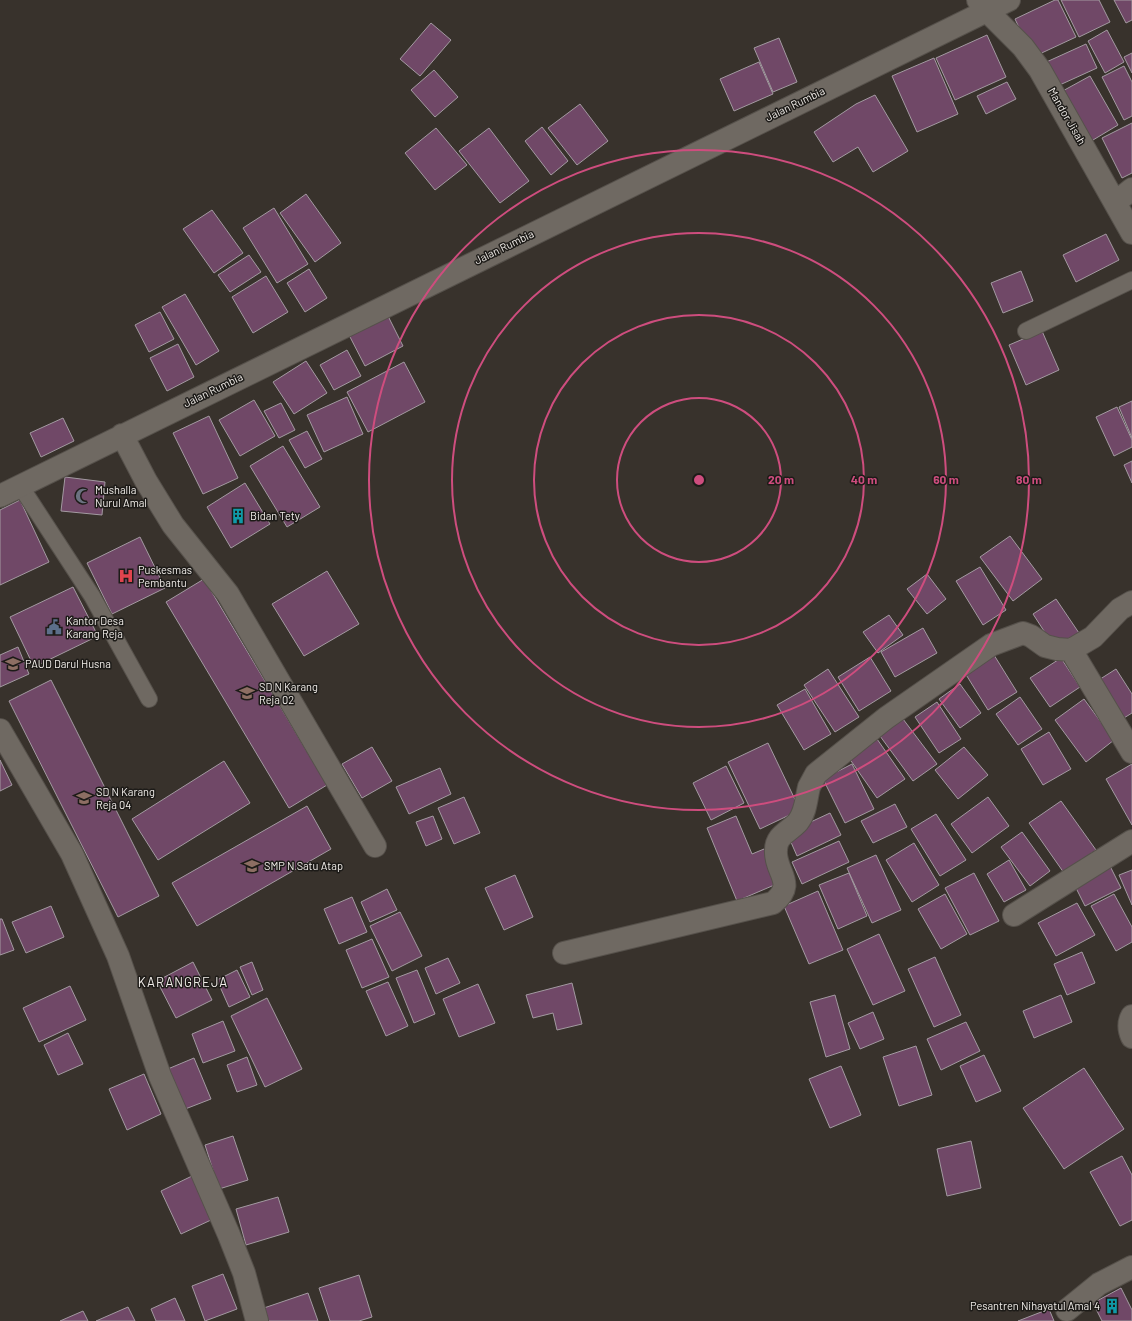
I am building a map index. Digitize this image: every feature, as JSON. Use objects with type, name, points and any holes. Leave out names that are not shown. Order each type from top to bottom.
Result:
[{"type":"street","name":"Jalan Rumbia","points":[[0,496],[21,487],[982,5],[1009,0]]},
{"type":"street","name":"Mandor Jisah","points":[[982,5],[1023,47],[1124,195],[1132,233]]},
{"type":"street","points":[[122,435],[146,481],[172,525],[228,594],[375,846]]},
{"type":"street","points":[[564,953],[773,903],[781,896],[785,887],[784,879],[775,852],[777,843],[782,835],[798,822],[807,803],[809,787],[816,774],[886,718],[991,645],[1023,633],[1031,636],[1045,646],[1071,650],[1093,637],[1120,609],[1132,602]]},
{"type":"street","points":[[1071,650],[1132,752]]},
{"type":"street","points":[[0,730],[72,854],[118,956],[160,1076],[244,1273],[257,1321]]},
{"type":"street","points":[[1014,915],[1132,841]]},
{"type":"street","points":[[1132,1016],[1129,1021],[1129,1031],[1132,1037]]},
{"type":"street","points":[[1067,1310],[1099,1284],[1132,1267]]},
{"type":"lane","points":[[1026,331],[1132,280]]},
{"type":"lane","points":[[21,487],[92,596],[149,699]]},
{"type":"building","points":[[1055,0],[1058,0],[1076,37],[1033,57],[1015,19]]},
{"type":"building","points":[[1061,0],[1099,0],[1110,22],[1079,37]]},
{"type":"building","points":[[1114,0],[1132,0],[1132,20],[1126,23]]},
{"type":"building","points":[[431,23],[451,40],[420,76],[400,59]]},
{"type":"building","points":[[1107,30],[1124,62],[1105,73],[1088,41]]},
{"type":"building","points":[[987,35],[1006,77],[955,100],[936,58]]},
{"type":"building","points":[[779,38],[797,82],[773,92],[754,48]]},
{"type":"building","points":[[1086,44],[1097,68],[1053,88],[1042,64]]},
{"type":"building","points":[[1132,53],[1132,73],[1124,57]]},
{"type":"building","points":[[934,58],[958,114],[917,132],[892,76]]},
{"type":"building","points":[[759,62],[773,94],[734,111],[720,79]]},
{"type":"building","points":[[1124,66],[1132,82],[1132,116],[1124,120],[1102,77]]},
{"type":"building","points":[[434,70],[458,97],[435,117],[411,90]]},
{"type":"building","points":[[1090,76],[1118,125],[1088,143],[1059,93]]},
{"type":"building","points":[[1007,82],[1016,99],[986,114],[977,96]]},
{"type":"building","points":[[875,95],[908,151],[873,172],[858,147],[833,162],[814,132],[856,104]]},
{"type":"building","points":[[580,104],[608,141],[577,165],[548,128]]},
{"type":"building","points":[[1132,123],[1132,173],[1122,178],[1102,138]]},
{"type":"building","points":[[542,127],[568,161],[551,175],[525,141]]},
{"type":"building","points":[[436,128],[467,165],[435,190],[405,153]]},
{"type":"building","points":[[489,128],[529,181],[500,203],[459,151]]},
{"type":"building","points":[[306,194],[341,243],[315,262],[280,213]]},
{"type":"building","points":[[274,208],[308,264],[277,283],[243,228]]},
{"type":"building","points":[[212,210],[243,253],[214,273],[183,229]]},
{"type":"building","points":[[1106,234],[1119,260],[1076,282],[1063,255]]},
{"type":"building","points":[[249,255],[261,272],[230,292],[218,275]]},
{"type":"building","points":[[309,269],[327,298],[305,312],[287,283]]},
{"type":"building","points":[[1021,271],[1033,301],[1003,313],[991,283]]},
{"type":"building","points":[[266,276],[288,312],[253,333],[232,297]]},
{"type":"building","points":[[185,294],[219,351],[196,365],[162,307]]},
{"type":"building","points":[[160,312],[174,339],[149,352],[135,325]]},
{"type":"building","points":[[388,316],[403,346],[365,366],[349,335]]},
{"type":"building","points":[[1042,331],[1059,370],[1026,385],[1009,345]]},
{"type":"building","points":[[178,344],[194,377],[167,391],[150,358]]},
{"type":"building","points":[[347,350],[361,376],[334,390],[320,365]]},
{"type":"building","points":[[306,361],[327,393],[294,414],[273,382]]},
{"type":"building","points":[[404,362],[425,402],[368,432],[347,392]]},
{"type":"building","points":[[347,397],[363,434],[324,452],[307,415]]},
{"type":"building","points":[[254,400],[275,436],[240,456],[219,420]]},
{"type":"building","points":[[1132,401],[1132,438],[1119,407]]},
{"type":"building","points":[[281,403],[295,430],[279,438],[264,411]]},
{"type":"building","points":[[1117,407],[1132,440],[1132,447],[1114,456],[1096,417]]},
{"type":"building","points":[[209,416],[238,478],[203,494],[173,433]]},
{"type":"building","points":[[63,418],[74,441],[41,457],[30,433]]},
{"type":"building","points":[[307,431],[322,459],[305,468],[289,440]]},
{"type":"building","points":[[283,446],[320,507],[287,527],[250,466]]},
{"type":"building","points":[[1132,461],[1132,483],[1124,465]]},
{"type":"building","name":"Mushalla Nurul Amal","points":[[65,477],[105,482],[102,515],[61,511]]},
{"type":"building","name":"Bidan Tety","points":[[245,483],[270,524],[231,548],[207,507]]},
{"type":"building","points":[[20,500],[49,562],[0,585],[0,510]]},
{"type":"building","points":[[1010,536],[1042,579],[1013,601],[980,557]]},
{"type":"building","name":"Puskesmas Pembantu","points":[[140,537],[165,588],[112,614],[87,563]]},
{"type":"building","points":[[980,567],[1006,610],[983,625],[956,581]]},
{"type":"building","points":[[327,571],[359,624],[304,656],[272,604]]},
{"type":"building","points":[[927,574],[946,599],[927,614],[907,589]]},
{"type":"building","name":"SD N Karang Reja 02","points":[[204,579],[327,785],[289,808],[166,602]]},
{"type":"building","name":"Kantor Desa Karang Reja","points":[[73,587],[98,636],[34,667],[10,617]]},
{"type":"building","points":[[1056,599],[1079,633],[1055,648],[1033,614]]},
{"type":"building","points":[[889,615],[903,635],[878,653],[863,632]]},
{"type":"building","points":[[923,628],[937,653],[895,677],[881,652]]},
{"type":"building","name":"PAUD Darul Husna","points":[[18,647],[29,674],[0,687],[0,655]]},
{"type":"building","points":[[994,655],[1017,692],[988,710],[965,673]]},
{"type":"building","points":[[870,657],[891,691],[859,711],[838,677]]},
{"type":"building","points":[[1061,658],[1080,687],[1050,707],[1030,678]]},
{"type":"building","points":[[828,669],[859,717],[835,732],[804,685]]},
{"type":"building","points":[[1116,669],[1132,694],[1132,713],[1119,721],[1094,683]]},
{"type":"building","name":"SD N Karang Reja 04","points":[[51,680],[159,896],[118,917],[9,701]]},
{"type":"building","points":[[960,684],[981,713],[960,728],[939,699]]},
{"type":"building","points":[[805,689],[831,734],[804,750],[777,705]]},
{"type":"building","points":[[1020,697],[1042,729],[1018,745],[996,714]]},
{"type":"building","points":[[1084,699],[1114,740],[1086,762],[1055,720]]},
{"type":"building","points":[[937,702],[961,739],[939,753],[915,717]]},
{"type":"building","points":[[903,719],[937,764],[913,781],[880,736]]},
{"type":"building","points":[[1049,732],[1071,769],[1043,785],[1021,749]]},
{"type":"building","points":[[877,739],[905,779],[877,798],[849,758]]},
{"type":"building","points":[[768,743],[800,810],[760,829],[728,762]]},
{"type":"building","points":[[372,747],[392,781],[362,798],[342,764]]},
{"type":"building","points":[[964,747],[988,775],[958,799],[935,770]]},
{"type":"building","points":[[0,760],[12,785],[0,791]]},
{"type":"building","points":[[224,761],[250,803],[158,860],[132,819]]},
{"type":"building","points":[[852,764],[874,809],[845,823],[823,779]]},
{"type":"building","points":[[1132,764],[1132,825],[1106,779]]},
{"type":"building","points":[[726,766],[744,803],[711,820],[693,783]]},
{"type":"building","points":[[440,768],[451,794],[409,814],[396,787]]},
{"type":"building","points":[[464,797],[480,833],[454,844],[438,808]]},
{"type":"building","points":[[988,797],[1009,826],[972,853],[951,824]]},
{"type":"building","points":[[1061,801],[1096,850],[1064,873],[1029,823]]},
{"type":"building","points":[[895,804],[907,827],[873,843],[861,821]]},
{"type":"building","name":"SMP N Satu Atap","points":[[307,806],[331,849],[197,926],[172,883]]},
{"type":"building","points":[[830,813],[841,835],[797,856],[787,833]]},
{"type":"building","points":[[936,814],[966,860],[940,876],[911,829]]},
{"type":"building","points":[[433,816],[442,839],[426,846],[416,822]]},
{"type":"building","points":[[736,816],[752,854],[764,849],[779,883],[737,901],[707,828]]},
{"type":"building","points":[[1022,832],[1050,871],[1030,886],[1001,847]]},
{"type":"building","points":[[839,841],[849,862],[802,884],[792,862]]},
{"type":"building","points":[[914,843],[939,885],[912,902],[886,860]]},
{"type":"building","points":[[876,855],[901,910],[872,923],[847,868]]},
{"type":"building","points":[[1009,860],[1026,890],[1004,902],[987,874]]},
{"type":"building","points":[[1109,864],[1121,888],[1085,906],[1073,882]]},
{"type":"building","points":[[1132,870],[1132,905],[1119,875]]},
{"type":"building","points":[[849,873],[867,916],[838,929],[819,885]]},
{"type":"building","points":[[974,873],[999,921],[970,935],[945,888]]},
{"type":"building","points":[[515,875],[533,917],[504,930],[485,888]]},
{"type":"building","points":[[387,889],[397,910],[370,922],[361,902]]},
{"type":"building","points":[[818,891],[843,950],[809,964],[784,906]]},
{"type":"building","points":[[945,894],[967,934],[941,949],[918,909]]},
{"type":"building","points":[[1114,894],[1132,927],[1132,942],[1116,951],[1091,906]]},
{"type":"building","points":[[352,897],[367,932],[339,944],[324,909]]},
{"type":"building","points":[[1077,903],[1095,935],[1056,956],[1038,923]]},
{"type":"building","points":[[51,906],[64,937],[26,953],[12,922]]},
{"type":"building","points":[[400,912],[422,956],[392,971],[370,926]]},
{"type":"building","points":[[0,919],[2,919],[14,950],[0,955]]},
{"type":"building","points":[[879,934],[905,991],[873,1005],[847,949]]},
{"type":"building","points":[[372,939],[389,977],[362,988],[346,950]]},
{"type":"building","points":[[1082,952],[1095,983],[1067,995],[1054,964]]},
{"type":"building","points":[[935,957],[961,1015],[934,1027],[908,969]]},
{"type":"building","points":[[448,958],[460,983],[436,994],[425,968]]},
{"type":"building","points":[[193,962],[212,1000],[176,1018],[157,981]]},
{"type":"building","points":[[252,962],[263,990],[252,995],[240,967]]},
{"type":"building","points":[[237,970],[250,997],[229,1007],[217,980]]},
{"type":"building","points":[[417,970],[435,1014],[414,1023],[396,978]]},
{"type":"building","points":[[388,982],[408,1026],[386,1036],[366,991]]},
{"type":"building","points":[[572,983],[582,1024],[557,1030],[553,1013],[533,1018],[526,995]]},
{"type":"building","points":[[478,984],[495,1023],[459,1037],[443,999]]},
{"type":"building","points":[[70,986],[86,1020],[39,1042],[23,1008]]},
{"type":"building","points":[[835,995],[850,1049],[826,1057],[810,1002]]},
{"type":"building","points":[[1061,995],[1072,1022],[1034,1038],[1023,1011]]},
{"type":"building","points":[[267,998],[302,1069],[265,1087],[231,1016]]},
{"type":"building","points":[[873,1012],[884,1039],[860,1049],[848,1023]]},
{"type":"building","points":[[223,1021],[235,1051],[203,1063],[192,1034]]},
{"type":"building","points":[[966,1022],[980,1051],[941,1070],[927,1039]]},
{"type":"building","points":[[68,1033],[83,1064],[58,1075],[44,1045]]},
{"type":"building","points":[[916,1046],[932,1095],[899,1106],[883,1057]]},
{"type":"building","points":[[984,1055],[1001,1091],[976,1102],[960,1066]]},
{"type":"building","points":[[247,1057],[257,1085],[237,1092],[227,1065]]},
{"type":"building","points":[[194,1058],[211,1099],[180,1111],[163,1071]]},
{"type":"building","points":[[841,1066],[861,1115],[830,1128],[809,1079]]},
{"type":"building","points":[[1084,1068],[1124,1129],[1064,1169],[1023,1108]]},
{"type":"building","points":[[144,1074],[161,1114],[127,1130],[109,1089]]},
{"type":"building","points":[[233,1136],[248,1180],[219,1189],[205,1145]]},
{"type":"building","points":[[971,1141],[981,1188],[947,1196],[937,1149]]},
{"type":"building","points":[[1122,1156],[1132,1175],[1132,1220],[1120,1226],[1090,1172]]},
{"type":"building","points":[[192,1176],[211,1220],[181,1234],[161,1191]]},
{"type":"building","points":[[278,1197],[289,1232],[246,1245],[236,1209]]},
{"type":"building","points":[[223,1274],[237,1309],[205,1321],[192,1286]]},
{"type":"building","points":[[359,1275],[372,1317],[359,1321],[330,1321],[319,1288]]},
{"type":"building","name":"Pesantren Nihayatul Amal 4","points":[[1121,1288],[1132,1310],[1132,1321],[1102,1321],[1093,1303]]},
{"type":"building","points":[[308,1293],[318,1321],[262,1321],[258,1310]]},
{"type":"building","points":[[175,1298],[185,1321],[156,1321],[151,1309]]},
{"type":"building","points":[[128,1307],[135,1321],[96,1321]]},
{"type":"building","points":[[1049,1309],[1054,1321],[1018,1321]]},
{"type":"building","points":[[83,1311],[88,1321],[60,1321]]},
{"type":"place","name":"Mushalla Nurul Amal","points":[[83,496]]},
{"type":"place","name":"Bidan Tety","points":[[238,516]]},
{"type":"place","name":"Puskesmas Pembantu","points":[[126,576]]},
{"type":"place","name":"Kantor Desa Karang Reja","points":[[54,627]]},
{"type":"place","name":"PAUD Darul Husna","points":[[13,664]]},
{"type":"place","name":"SD N Karang Reja 02","points":[[247,693]]},
{"type":"place","name":"SD N Karang Reja 04","points":[[84,798]]},
{"type":"place","name":"SMP N Satu Atap","points":[[252,866]]},
{"type":"place","name":"Pesantren Nihayatul Amal 4","points":[[1112,1306]]},
{"type":"district","name":"KARANGREJA","points":[[183,982]]}]
